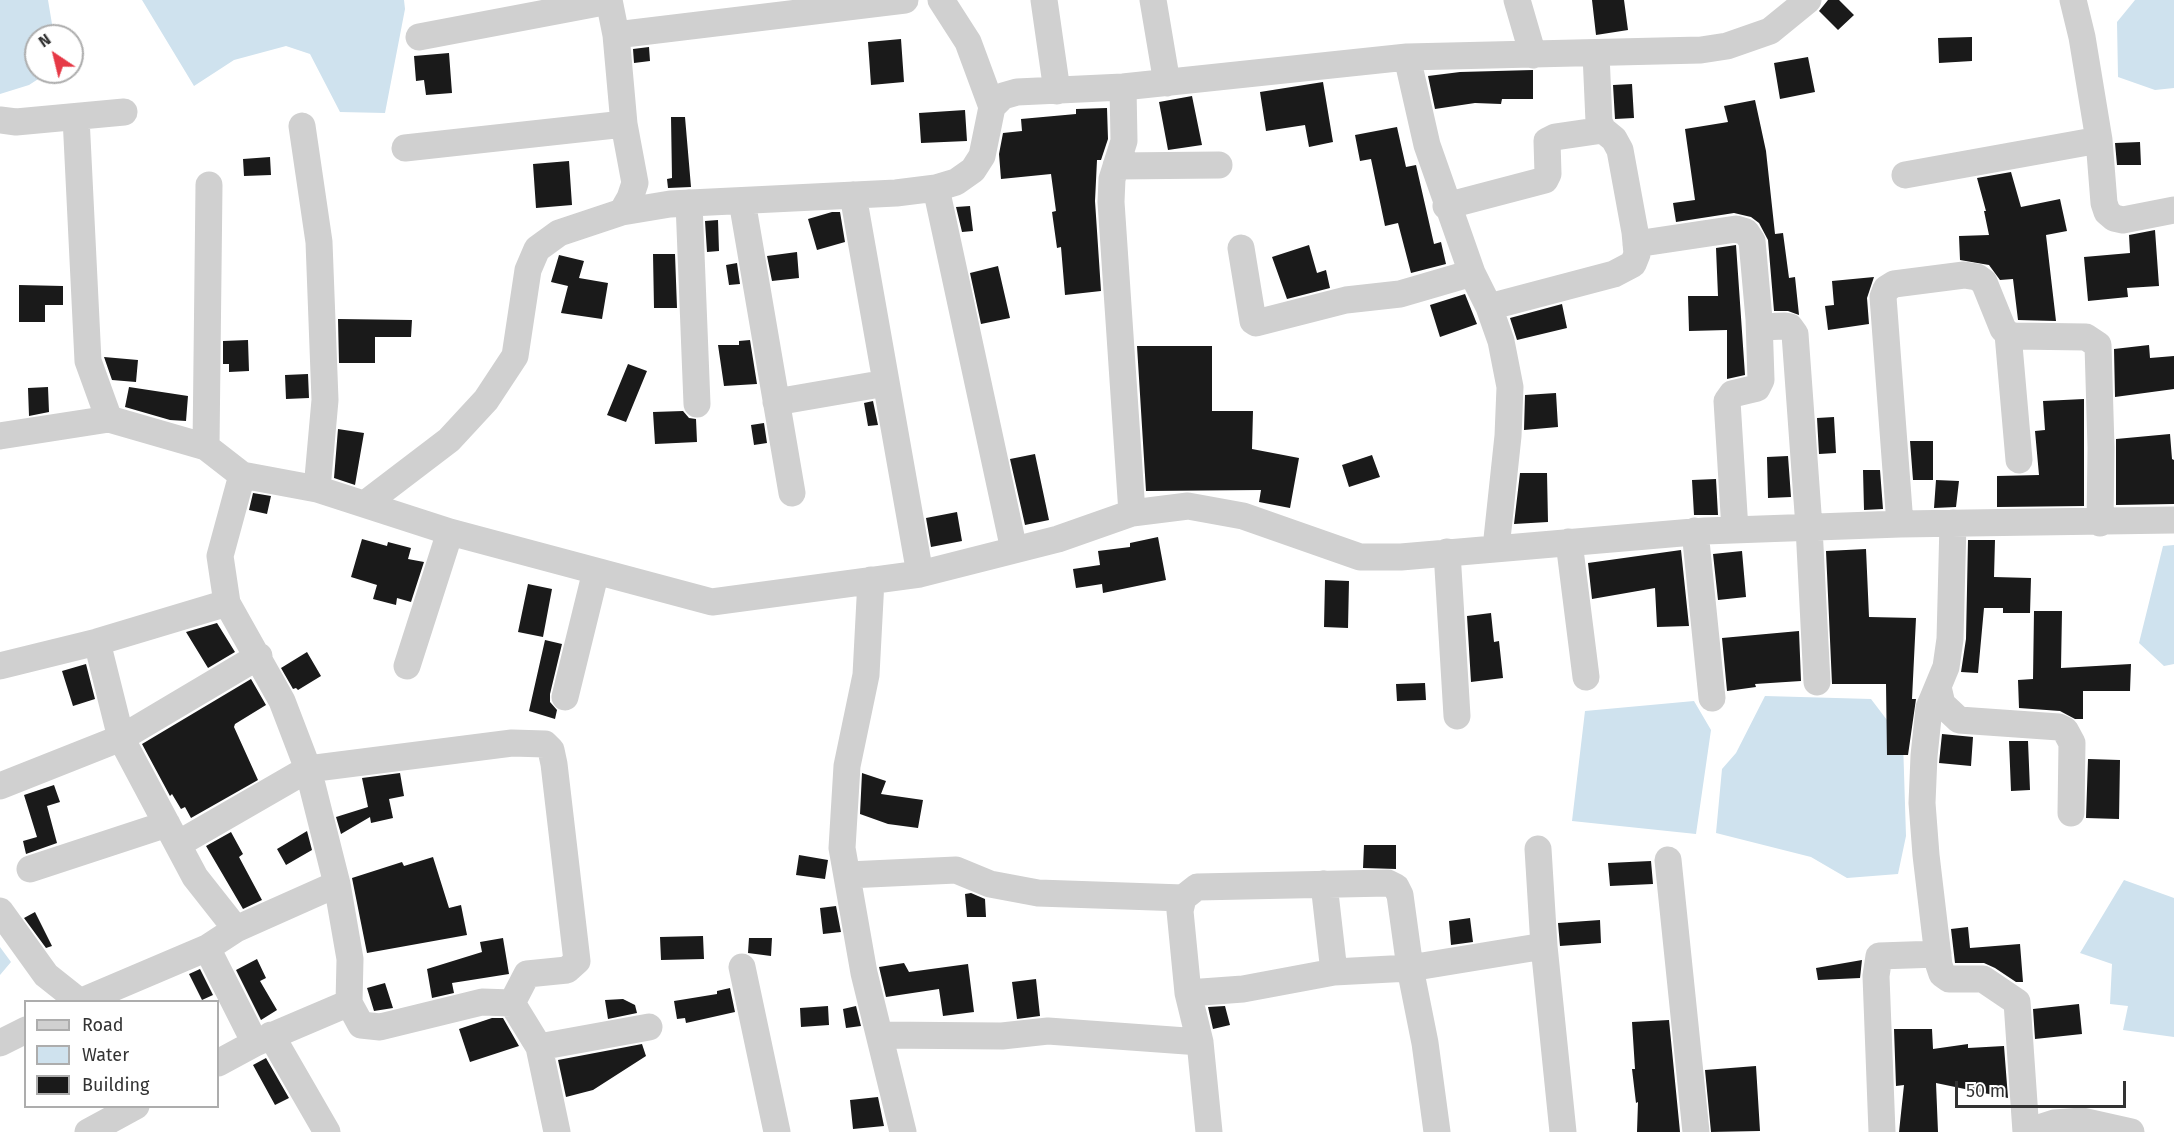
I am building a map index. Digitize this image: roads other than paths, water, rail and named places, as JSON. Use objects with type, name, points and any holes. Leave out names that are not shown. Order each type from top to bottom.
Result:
[{"type":"street","points":[[419,37],[609,0],[616,35],[624,124],[635,183],[622,212]]},
{"type":"street","points":[[616,35],[905,0]]},
{"type":"street","points":[[365,504],[449,440],[486,400],[514,356],[528,270],[537,249],[559,233],[622,212],[689,203],[854,195],[936,188],[956,182],[973,170],[982,156],[992,107],[968,42],[941,0]]},
{"type":"street","points":[[1044,0],[1057,91]]},
{"type":"street","points":[[1153,0],[1167,83]]},
{"type":"street","points":[[1517,0],[1533,55]]},
{"type":"street","points":[[992,107],[1003,96],[1017,92],[1123,87],[1407,57],[1701,50],[1727,46],[1770,31],[1808,0]]},
{"type":"street","points":[[2073,0],[2082,37],[2099,141],[2104,203],[2107,212],[2114,218],[2123,220],[2174,210]]},
{"type":"street","points":[[1489,307],[1626,270],[1633,264],[1637,254],[1636,244],[1620,150],[1614,139],[1603,130],[1599,122],[1596,54]]},
{"type":"street","points":[[1407,57],[1418,114],[1446,206],[1472,273],[1489,307],[1501,341],[1510,387],[1508,436],[1496,548]]},
{"type":"street","points":[[1123,87],[1124,141],[1112,179],[1111,202],[1132,513]]},
{"type":"street","points":[[0,120],[16,123],[124,112]]},
{"type":"street","points":[[76,117],[88,362],[109,419]]},
{"type":"street","points":[[405,147],[624,124]]},
{"type":"street","points":[[302,126],[319,242],[325,400],[317,489]]},
{"type":"street","points":[[1446,206],[1545,180],[1548,174],[1547,141],[1555,137],[1603,130]]},
{"type":"street","points":[[1905,175],[2099,141]]},
{"type":"street","points":[[1116,166],[1219,165]]},
{"type":"street","points":[[206,447],[209,185]]},
{"type":"street","points":[[936,188],[1014,550]]},
{"type":"street","points":[[854,195],[920,573]]},
{"type":"street","points":[[742,201],[792,493]]},
{"type":"street","points":[[689,203],[697,404]]},
{"type":"street","points":[[1636,244],[1736,230],[1746,232],[1752,242],[1760,327],[1760,384],[1753,389],[1732,394],[1727,401],[1735,530]]},
{"type":"street","points":[[1241,248],[1252,321],[1256,323],[1346,300],[1400,294],[1472,273]]},
{"type":"street","points":[[1900,524],[1883,297],[1886,289],[1894,284],[1964,275],[1977,277],[1989,290],[2003,329],[2008,334],[2019,460]]},
{"type":"street","points":[[1760,327],[1785,326],[1795,334],[1809,527],[1816,682]]},
{"type":"street","points":[[2008,334],[2086,337],[2098,345],[2101,437],[2100,523]]},
{"type":"street","points":[[776,402],[886,383]]},
{"type":"street","points":[[0,436],[109,419],[206,447],[242,475],[317,489],[450,532],[712,603],[920,573],[1058,538],[1132,513],[1188,506],[1243,516],[1360,557],[1401,557],[1695,531],[1900,524],[2100,523],[2174,520]]},
{"type":"street","points":[[242,475],[220,556],[227,603],[259,656],[282,701],[308,769],[337,884],[350,959],[349,1003],[361,1025],[380,1027],[482,1002],[512,1003]]},
{"type":"street","points":[[1953,523],[1950,639],[1946,667],[1929,708],[1925,729],[1922,802],[1942,974],[1949,979],[1983,979],[2017,1002],[2026,1132],[2054,1123],[2082,1120],[2100,1128],[2132,1132]]},
{"type":"street","points":[[1695,531],[1712,698]]},
{"type":"street","points":[[407,666],[450,532]]},
{"type":"street","points":[[1569,542],[1586,677]]},
{"type":"street","points":[[1448,552],[1457,716]]},
{"type":"street","points":[[565,697],[596,571]]},
{"type":"street","points":[[871,580],[866,675],[847,766],[842,848],[864,973],[903,1132]]},
{"type":"street","points":[[0,666],[97,642],[227,603]]},
{"type":"street","points":[[97,642],[121,738],[195,877],[236,929]]},
{"type":"street","points":[[0,786],[121,738],[259,656]]},
{"type":"street","points":[[1938,687],[1942,704],[1959,720],[2059,727],[2065,730],[2072,743],[2071,813]]},
{"type":"street","points":[[30,869],[172,834],[308,769],[512,743],[545,744],[551,750],[577,961],[567,970],[527,974],[512,1003]]},
{"type":"street","points":[[1538,849],[1544,946],[1563,1132]]},
{"type":"street","points":[[1668,860],[1696,1132]]},
{"type":"street","points":[[848,875],[956,870],[990,884],[1038,893],[1183,898]]},
{"type":"street","points":[[1209,1132],[1200,1041],[1188,993],[1180,911],[1183,898],[1197,887],[1388,883],[1396,887],[1400,895],[1410,968],[1425,1042],[1437,1132]]},
{"type":"street","points":[[85,1000],[207,948],[236,929],[337,884]]},
{"type":"street","points":[[1324,884],[1334,972]]},
{"type":"street","points":[[0,912],[46,975],[77,1000]]},
{"type":"street","points":[[1188,993],[1243,989],[1334,972],[1410,968],[1544,946]]},
{"type":"street","points":[[207,948],[263,1039],[325,1131]]},
{"type":"street","points":[[1882,1132],[1876,976],[1879,956],[1938,954]]},
{"type":"street","points":[[742,967],[777,1132]]},
{"type":"street","points":[[219,1062],[263,1039],[349,1003]]},
{"type":"street","points":[[512,1003],[539,1047],[557,1132]]},
{"type":"street","points":[[539,1047],[649,1027]]},
{"type":"street","points":[[0,1043],[24,1031]]},
{"type":"street","points":[[880,1035],[1002,1036],[1047,1031],[1200,1041]]},
{"type":"street","points":[[88,1132],[134,1108]]},
{"type":"water","points":[[0,0],[48,0],[52,24],[24,24],[24,84],[31,84],[0,94]]},
{"type":"water","points":[[142,0],[404,0],[405,9],[385,113],[340,112],[310,54],[286,46],[234,60],[194,86]]},
{"type":"water","points":[[2135,0],[2174,0],[2174,88],[2155,90],[2118,77],[2117,22]]},
{"type":"water","points":[[2174,545],[2174,664],[2164,666],[2139,643],[2163,546]]},
{"type":"water","points":[[1765,696],[1871,699],[1903,741],[1906,836],[1898,874],[1847,878],[1811,857],[1716,833],[1722,769],[1736,753]]},
{"type":"water","points":[[1694,701],[1711,730],[1696,834],[1572,821],[1585,711]]},
{"type":"water","points":[[2124,880],[2174,898],[2174,1037],[2123,1030],[2128,1006],[2110,1004],[2112,964],[2080,953]]},
{"type":"water","points":[[0,947],[11,962],[0,975]]}]
